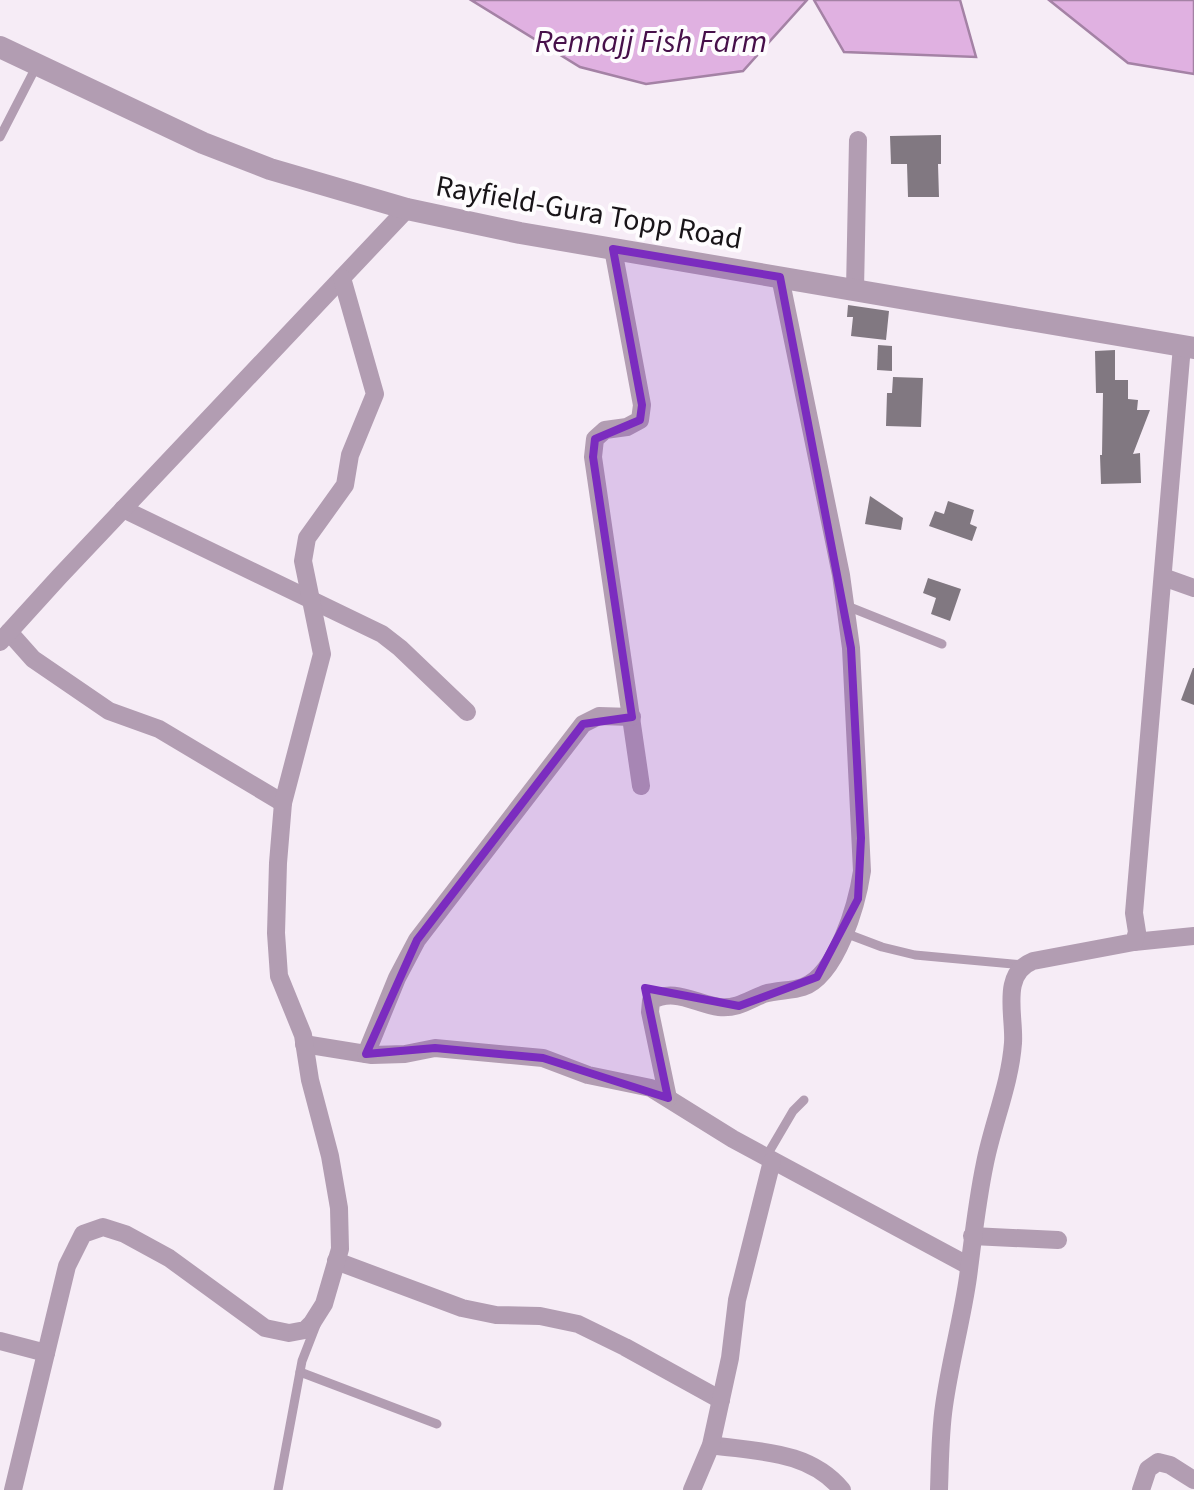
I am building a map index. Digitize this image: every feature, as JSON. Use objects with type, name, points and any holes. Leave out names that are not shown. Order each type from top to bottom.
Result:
[{"type":"street","name":"Rayfield-Gura Topp Road","points":[[0,47],[203,143],[270,168],[407,209],[520,233],[1188,347]]},
{"type":"street","points":[[855,290],[858,140]]},
{"type":"street","points":[[8,633],[407,209]]},
{"type":"street","points":[[613,248],[642,405],[640,420],[605,430],[595,439],[593,456],[641,786]]},
{"type":"street","points":[[668,1098],[651,1001],[672,995],[719,1007],[739,1006],[765,994],[803,987],[817,978],[845,933],[858,900],[862,872],[852,648],[780,277]]},
{"type":"street","points":[[13,1490],[71,1254],[82,1234],[104,1227],[125,1234],[169,1258],[266,1328],[289,1333],[304,1330],[324,1304],[340,1249],[339,1208],[330,1156],[303,1035],[278,976],[276,933],[283,803],[322,654],[304,561],[306,538],[344,485],[350,455],[376,394],[342,278]]},
{"type":"street","points":[[1134,942],[1162,577],[1188,347]]},
{"type":"street","points":[[124,509],[382,634],[467,712]]},
{"type":"street","points":[[1162,577],[1194,588]]},
{"type":"street","points":[[0,613],[8,633],[33,659],[109,711],[159,729],[283,803]]},
{"type":"street","points":[[366,1054],[396,978],[417,940],[583,724],[599,716],[632,717]]},
{"type":"street","points":[[939,1490],[943,1408],[985,1160],[1011,1059],[1011,989],[1016,974],[1022,965],[1033,961],[1134,942],[1194,936]]},
{"type":"street","points":[[304,1044],[366,1054],[405,1054],[435,1048],[544,1058],[588,1075],[651,1088],[769,1159],[969,1266]]},
{"type":"street","points":[[692,1490],[711,1445],[730,1358],[736,1300],[769,1159]]},
{"type":"street","points":[[972,1236],[1058,1240]]},
{"type":"street","points":[[336,1261],[462,1308],[578,1324],[626,1346],[720,1400]]},
{"type":"street","points":[[0,1340],[46,1353]]},
{"type":"street","points":[[711,1445],[793,1457],[816,1466],[842,1490]]},
{"type":"street","points":[[1141,1490],[1148,1469],[1158,1462],[1194,1480]]},
{"type":"lane","points":[[0,136],[38,65]]},
{"type":"lane","points":[[845,605],[942,644]]},
{"type":"lane","points":[[845,933],[915,954],[1022,965]]},
{"type":"lane","points":[[769,1159],[788,1120],[804,1100]]},
{"type":"lane","points":[[278,1490],[300,1372],[324,1304]]},
{"type":"lane","points":[[300,1372],[437,1424]]},
{"type":"highlighted area","points":[[613,249],[780,277],[851,648],[861,838],[858,899],[817,977],[739,1006],[645,988],[668,1098],[543,1058],[435,1048],[366,1054],[417,940],[583,724],[632,717],[593,457],[595,439],[640,420],[642,405]]},
{"type":"water","name":"Rennajj Fish Farm","points":[[471,0],[807,0],[743,71],[646,84],[580,67]]},
{"type":"water","name":"Rennajj Fish Farm","points":[[814,0],[960,0],[976,57],[844,52]]},
{"type":"water","points":[[1049,0],[1194,0],[1194,74],[1128,63]]},
{"type":"building","points":[[941,135],[939,197],[908,197],[907,164],[891,164],[890,136]]},
{"type":"building","points":[[848,305],[889,311],[886,340],[851,336],[853,317],[847,317]]},
{"type":"building","points":[[878,345],[892,346],[892,371],[877,370]]},
{"type":"building","points":[[1115,350],[1115,380],[1128,380],[1128,399],[1138,400],[1137,410],[1150,410],[1133,454],[1140,453],[1141,483],[1101,484],[1103,393],[1096,393],[1095,351]]},
{"type":"building","points":[[893,377],[923,378],[921,427],[886,426],[887,393],[892,393]]},
{"type":"building","points":[[870,496],[903,518],[901,530],[865,524]]},
{"type":"building","points":[[948,501],[974,510],[970,524],[977,527],[972,541],[929,526],[935,511],[944,514]]},
{"type":"building","points":[[928,578],[961,589],[950,621],[931,614],[936,598],[923,593]]},
{"type":"building","points":[[1194,668],[1194,705],[1181,700]]}]
